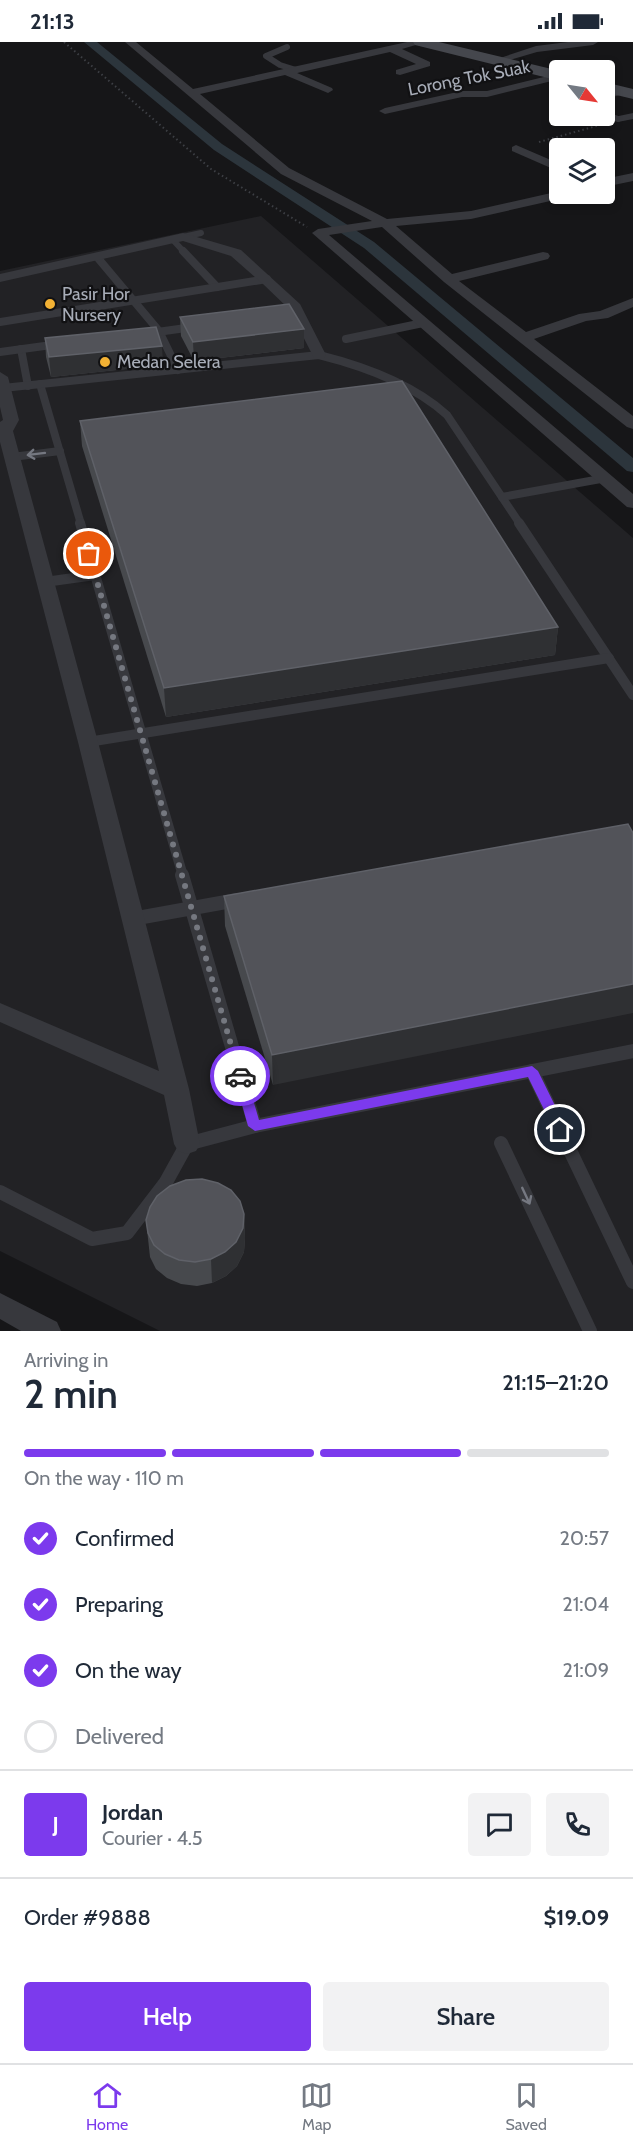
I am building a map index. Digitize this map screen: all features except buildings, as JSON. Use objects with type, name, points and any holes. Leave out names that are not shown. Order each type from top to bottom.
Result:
[{"type":"main road","points":[[421,42],[549,73]]},
{"type":"street","points":[[130,42],[285,171],[385,223],[449,279],[633,424]]},
{"type":"street","name":"Lorong Tok Suak","points":[[191,93],[421,42]]},
{"type":"street","points":[[496,61],[535,50],[593,42]]},
{"type":"street","points":[[392,49],[426,64],[400,72]]},
{"type":"street","points":[[291,71],[328,90]]},
{"type":"street","name":"Lorong Tok Suak","points":[[385,111],[462,94],[487,94],[549,79]]},
{"type":"street","points":[[618,119],[633,116]]},
{"type":"street","points":[[516,148],[549,164]]},
{"type":"street","points":[[321,233],[385,223],[489,213],[549,198]]},
{"type":"street","points":[[321,233],[633,503]]},
{"type":"street","points":[[0,279],[178,238],[236,253],[295,307],[293,315],[319,355]]},
{"type":"street","points":[[449,279],[543,256]]},
{"type":"street","points":[[524,338],[584,317],[603,315],[633,302]]},
{"type":"street","points":[[1,383],[11,420],[5,441],[88,742],[176,1089],[187,1144]]},
{"type":"street","points":[[0,1012],[176,1089]]},
{"type":"street","points":[[0,1305],[47,1331]]},
{"type":"lane","points":[[287,47],[266,56],[291,71]]},
{"type":"lane","points":[[201,233],[178,238],[217,287]]},
{"type":"lane","points":[[97,257],[159,332],[178,370]]},
{"type":"lane","points":[[0,322],[267,279]]},
{"type":"lane","points":[[346,339],[423,323]]},
{"type":"lane","points":[[136,334],[206,326]]},
{"type":"lane","points":[[0,352],[67,343]]},
{"type":"lane","points":[[21,349],[28,386]]},
{"type":"lane","points":[[1,383],[28,386],[319,355],[355,365],[435,403],[447,415],[633,695]]},
{"type":"lane","points":[[40,384],[255,1126]]},
{"type":"lane","points":[[5,441],[60,451]]},
{"type":"lane","points":[[502,497],[606,478]]},
{"type":"lane","points":[[45,582],[95,575]]},
{"type":"lane","points":[[88,742],[609,658]]},
{"type":"lane","points":[[132,919],[255,897]]},
{"type":"lane","points":[[0,1192],[92,1239],[127,1233],[166,1182],[187,1144],[255,1126],[633,1051]]},
{"type":"lane","points":[[532,1071],[633,1282]]},
{"type":"lane","points":[[501,1143],[590,1331]]},
{"type":"path","points":[[64,42],[211,169],[321,233]]},
{"type":"path","points":[[539,142],[618,119]]},
{"type":"shaded area","points":[[261,216],[633,538],[633,1331],[160,1331],[0,1251],[0,271]]},
{"type":"waterway","points":[[90,42],[218,147],[369,245],[633,467]]},
{"type":"way so far","points":[[89,554],[240,1076]]},
{"type":"place","name":"Pasir Hor Nursery","points":[[50,304]]},
{"type":"place","name":"Medan Selera","points":[[105,362]]},
{"type":"route","points":[[240,1076],[255,1126],[532,1071],[560,1130]]}]
